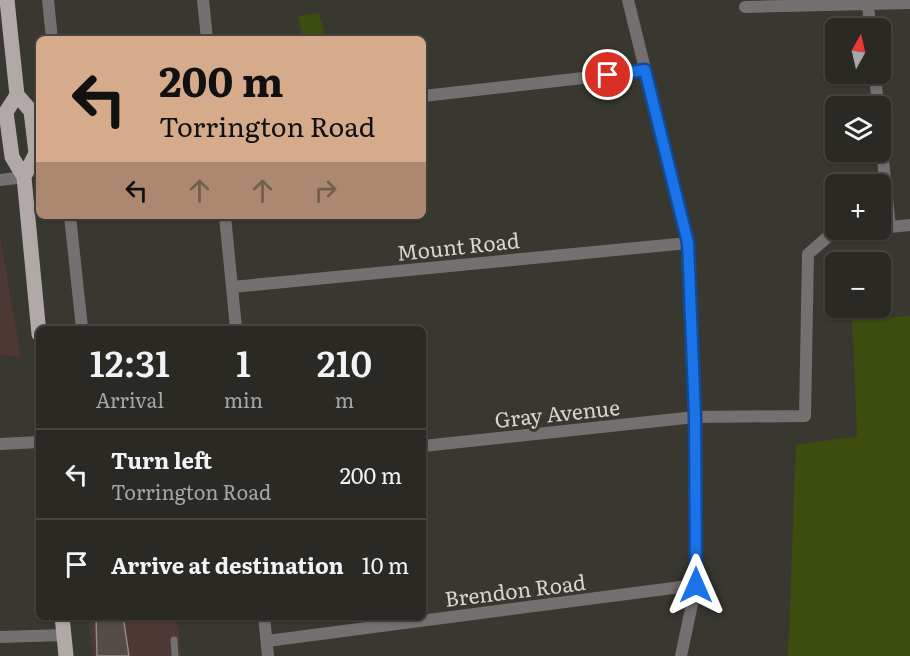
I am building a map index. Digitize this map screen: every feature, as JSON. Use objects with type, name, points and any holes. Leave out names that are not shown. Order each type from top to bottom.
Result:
[{"type":"main road","points":[[8,0],[17,95],[31,111],[36,153],[24,177]]},
{"type":"main road","points":[[17,95],[6,112],[12,157],[24,177],[38,326]]},
{"type":"main road","points":[[62,620],[66,656]]},
{"type":"street","points":[[48,0],[52,36]]},
{"type":"street","points":[[203,0],[207,36]]},
{"type":"street","points":[[628,0],[688,243],[695,417],[696,585],[681,656]]},
{"type":"street","points":[[745,7],[910,3]]},
{"type":"street","points":[[868,4],[869,18]]},
{"type":"street","points":[[426,96],[645,70]]},
{"type":"street","points":[[0,180],[24,177]]},
{"type":"street","points":[[70,219],[82,326]]},
{"type":"street","points":[[225,219],[236,326]]},
{"type":"street","points":[[891,227],[910,225]]},
{"type":"street","name":"Gray Avenue","points":[[426,446],[695,417],[806,416],[808,254],[825,239]]},
{"type":"street","name":"Mount Road","points":[[232,287],[688,243]]},
{"type":"street","points":[[0,444],[36,442]]},
{"type":"street","name":"Brendon Road","points":[[267,641],[696,585]]},
{"type":"street","points":[[264,620],[268,656]]},
{"type":"street","points":[[0,637],[64,635]]},
{"type":"lane","points":[[174,640],[175,656]]},
{"type":"shaded area","points":[[0,236],[21,357],[0,355]]},
{"type":"shaded area","points":[[88,620],[177,620],[181,656],[93,656]]},
{"type":"green space","points":[[319,13],[325,36],[302,36],[298,16]]},
{"type":"green space","points":[[910,316],[910,656],[788,656],[796,445],[857,436],[852,320]]},
{"type":"building","points":[[96,620],[124,620],[129,656],[97,656]]},
{"type":"route","points":[[608,75],[645,70],[688,243],[695,417],[696,585]]}]
